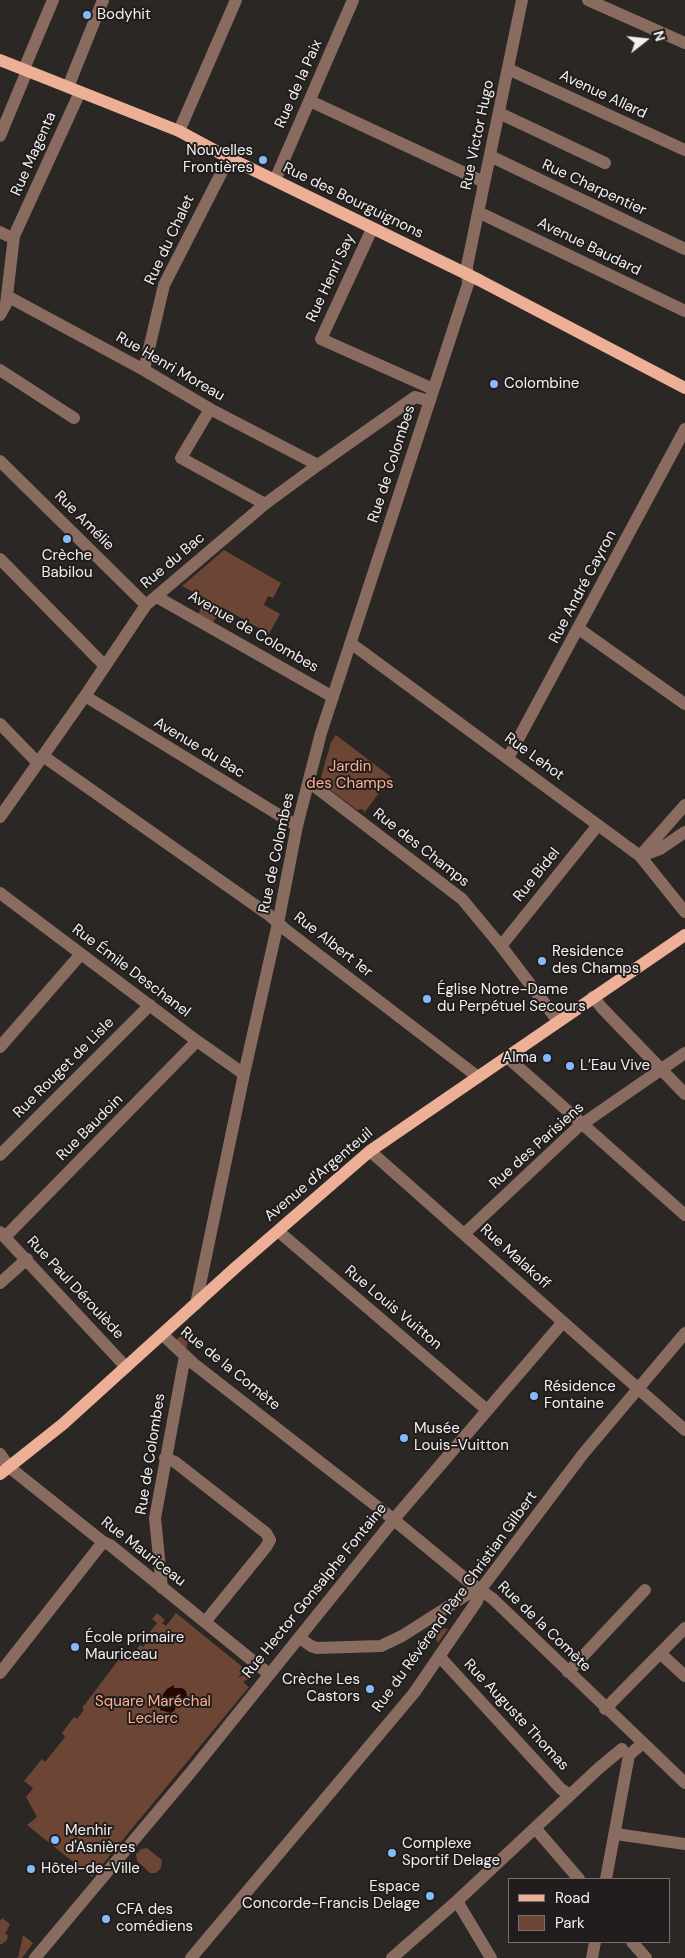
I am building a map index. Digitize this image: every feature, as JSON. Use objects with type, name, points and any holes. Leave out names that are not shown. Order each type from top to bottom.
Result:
[{"type":"main road","name":"Rue des Bourguignons","points":[[0,60],[179,131],[229,158],[638,362],[685,388]]},
{"type":"main road","name":"Avenue d'Argenteuil","points":[[4,1470],[41,1443],[370,1151],[685,935]]},
{"type":"street","points":[[0,136],[53,0]]},
{"type":"street","name":"Rue Magenta","points":[[0,315],[6,304],[14,236],[74,89],[103,0]]},
{"type":"street","points":[[179,131],[236,0]]},
{"type":"street","name":"Rue de la Paix","points":[[275,180],[354,0]]},
{"type":"street","name":"Rue Victor Hugo","points":[[468,276],[467,266],[522,0]]},
{"type":"street","points":[[588,0],[685,43]]},
{"type":"street","name":"Avenue Allard","points":[[508,69],[685,150]]},
{"type":"street","points":[[310,101],[484,182]]},
{"type":"street","points":[[499,113],[605,163]]},
{"type":"street","name":"Rue Charpentier","points":[[490,156],[685,249]]},
{"type":"street","name":"Rue du Chalet","points":[[144,370],[164,285],[229,158]]},
{"type":"street","name":"Avenue Baudard","points":[[478,212],[685,311]]},
{"type":"street","name":"Rue Henri Say","points":[[372,229],[322,339],[416,382],[432,395]]},
{"type":"street","points":[[0,232],[8,236],[14,236]]},
{"type":"street","name":"Rue de Colombes","points":[[196,1304],[297,826],[321,733],[468,284],[468,276]]},
{"type":"street","name":"Rue Henri Moreau","points":[[7,296],[144,370],[210,409],[318,465]]},
{"type":"street","points":[[0,370],[74,418]]},
{"type":"street","points":[[416,382],[418,389],[416,397],[432,395]]},
{"type":"street","name":"Rue du Bac","points":[[0,818],[146,605],[264,504],[416,397]]},
{"type":"street","points":[[210,409],[181,458],[264,504]]},
{"type":"street","name":"Rue André Cayron","points":[[508,758],[685,430]]},
{"type":"street","name":"Rue Amélie","points":[[0,461],[146,605]]},
{"type":"street","points":[[0,559],[105,666]]},
{"type":"street","name":"Avenue de Colombes","points":[[157,597],[333,697]]},
{"type":"street","points":[[579,629],[685,704]]},
{"type":"street","name":"Rue Lehot","points":[[350,644],[640,856],[685,912]]},
{"type":"street","name":"Avenue du Bac","points":[[85,696],[297,826]]},
{"type":"street","name":"Rue Albert 1er","points":[[0,724],[40,759],[278,923],[478,1077]]},
{"type":"street","name":"Rue des Champs","points":[[309,782],[462,899],[501,946],[558,1021]]},
{"type":"street","points":[[640,856],[685,805]]},
{"type":"street","name":"Rue Bidel","points":[[501,946],[598,825]]},
{"type":"street","points":[[640,856],[660,849],[685,832]]},
{"type":"street","name":"Rue Émile Deschanel","points":[[0,893],[244,1074]]},
{"type":"street","points":[[0,1046],[80,954]]},
{"type":"street","points":[[593,997],[685,1094]]},
{"type":"street","name":"Rue Rouget de Lisle","points":[[0,1155],[150,1005]]},
{"type":"street","name":"Rue Baudoin","points":[[2,1234],[197,1041]]},
{"type":"street","name":"Rue des Parisiens","points":[[464,1234],[583,1124],[685,1053]]},
{"type":"street","points":[[507,1057],[685,1215]]},
{"type":"street","name":"Rue Malakoff","points":[[370,1151],[685,1430]]},
{"type":"street","name":"Rue Louis Vuitton","points":[[278,1231],[487,1410]]},
{"type":"street","name":"Rue Paul Déroulède","points":[[2,1234],[126,1367]]},
{"type":"street","points":[[0,1284],[27,1259]]},
{"type":"street","name":"Rue Hector Gonsalphe Fontaine","points":[[35,1958],[191,1772],[394,1520],[563,1322]]},
{"type":"street","name":"Rue du Révérend Père Christian Gilbert","points":[[192,1958],[400,1710],[477,1601],[481,1589],[583,1454],[685,1333]]},
{"type":"street","name":"Rue de la Comète","points":[[163,1335],[185,1356],[394,1520],[468,1581],[481,1589],[685,1783]]},
{"type":"street","name":"Rue de Colombes","points":[[162,1588],[155,1518],[185,1356]]},
{"type":"street","name":"Rue Mauriceau","points":[[0,1454],[4,1470],[103,1542],[110,1545],[269,1674]]},
{"type":"street","points":[[165,1458],[175,1462],[266,1533],[270,1540],[205,1622]]},
{"type":"street","points":[[2,1667],[103,1542]]},
{"type":"street","points":[[300,1638],[316,1648],[381,1646],[402,1636],[468,1594],[481,1589]]},
{"type":"street","points":[[568,1672],[645,1590]]},
{"type":"street","points":[[606,1709],[685,1628]]},
{"type":"street","points":[[661,1654],[685,1676]]},
{"type":"street","name":"Rue Auguste Thomas","points":[[439,1656],[562,1789],[570,1795]]},
{"type":"street","points":[[606,1878],[616,1834],[626,1752],[622,1746],[633,1734]]},
{"type":"street","points":[[392,1958],[457,1901],[570,1795],[626,1752],[643,1743]]},
{"type":"street","points":[[535,1828],[577,1878]]},
{"type":"street","points":[[616,1834],[685,1844]]},
{"type":"street","points":[[457,1901],[490,1958]]},
{"type":"street","points":[[592,1958],[595,1943]]},
{"type":"street","points":[[633,1943],[646,1958]]},
{"type":"green space","points":[[224,550],[281,583],[273,598],[268,596],[264,605],[280,614],[269,634],[222,607],[211,626],[196,618],[206,599],[182,586]]},
{"type":"green space","name":"Jardin des Champs","points":[[336,735],[391,777],[364,813],[363,809],[357,810],[324,785],[321,777],[331,742]]},
{"type":"green space","points":[[188,1329],[190,1331],[186,1350],[176,1340]]},
{"type":"green space","name":"Square Maréchal Leclerc","points":[[157,1613],[165,1620],[162,1623],[166,1626],[176,1613],[245,1669],[238,1678],[252,1671],[255,1675],[243,1682],[249,1687],[92,1877],[27,1825],[37,1817],[26,1797],[33,1788],[24,1781],[42,1759],[45,1762],[65,1737],[62,1733],[74,1717],[77,1719],[84,1710],[82,1708],[126,1650],[132,1655],[140,1645],[143,1647],[148,1640],[145,1638],[157,1623],[152,1619]]},
{"type":"green space","points":[[441,1623],[442,1628],[448,1629],[438,1643],[434,1635],[437,1625]]},
{"type":"green space","points":[[147,1848],[162,1860],[161,1868],[156,1873],[150,1873],[137,1861],[136,1854],[141,1849]]},
{"type":"green space","points":[[2,1918],[10,1924],[5,1934],[8,1935],[7,1940],[0,1944],[0,1921]]},
{"type":"green space","points":[[23,1935],[33,1943],[22,1958],[18,1958]]},
{"type":"shaded area","points":[[174,1685],[174,1688],[182,1688],[186,1691],[187,1697],[176,1703],[175,1710],[171,1713],[160,1710],[163,1694]]},
{"type":"place","name":"Bodyhit","points":[[87,15]]},
{"type":"place","name":"Nouvelles Frontières","points":[[263,160]]},
{"type":"place","name":"Colombine","points":[[494,384]]},
{"type":"place","name":"Crèche Babilou","points":[[67,539]]},
{"type":"place","name":"Residence des Champs","points":[[542,961]]},
{"type":"place","name":"Église Notre-Dame du Perpétuel Secours","points":[[427,999]]},
{"type":"place","name":"Alma","points":[[547,1058]]},
{"type":"place","name":"L’Eau Vive","points":[[570,1066]]},
{"type":"place","name":"Résidence Fontaine","points":[[534,1396]]},
{"type":"place","name":"Musée Louis-Vuitton","points":[[404,1438]]},
{"type":"place","name":"École primaire Mauriceau","points":[[75,1647]]},
{"type":"place","name":"Crèche Les Castors","points":[[370,1689]]},
{"type":"place","name":"Menhir d'Asnières","points":[[55,1840]]},
{"type":"place","name":"Complexe Sportif Delage","points":[[392,1853]]},
{"type":"place","name":"Hôtel-de-Ville","points":[[31,1869]]},
{"type":"place","name":"Espace Concorde-Francis Delage","points":[[430,1896]]},
{"type":"place","name":"CFA des comédiens","points":[[106,1919]]}]
